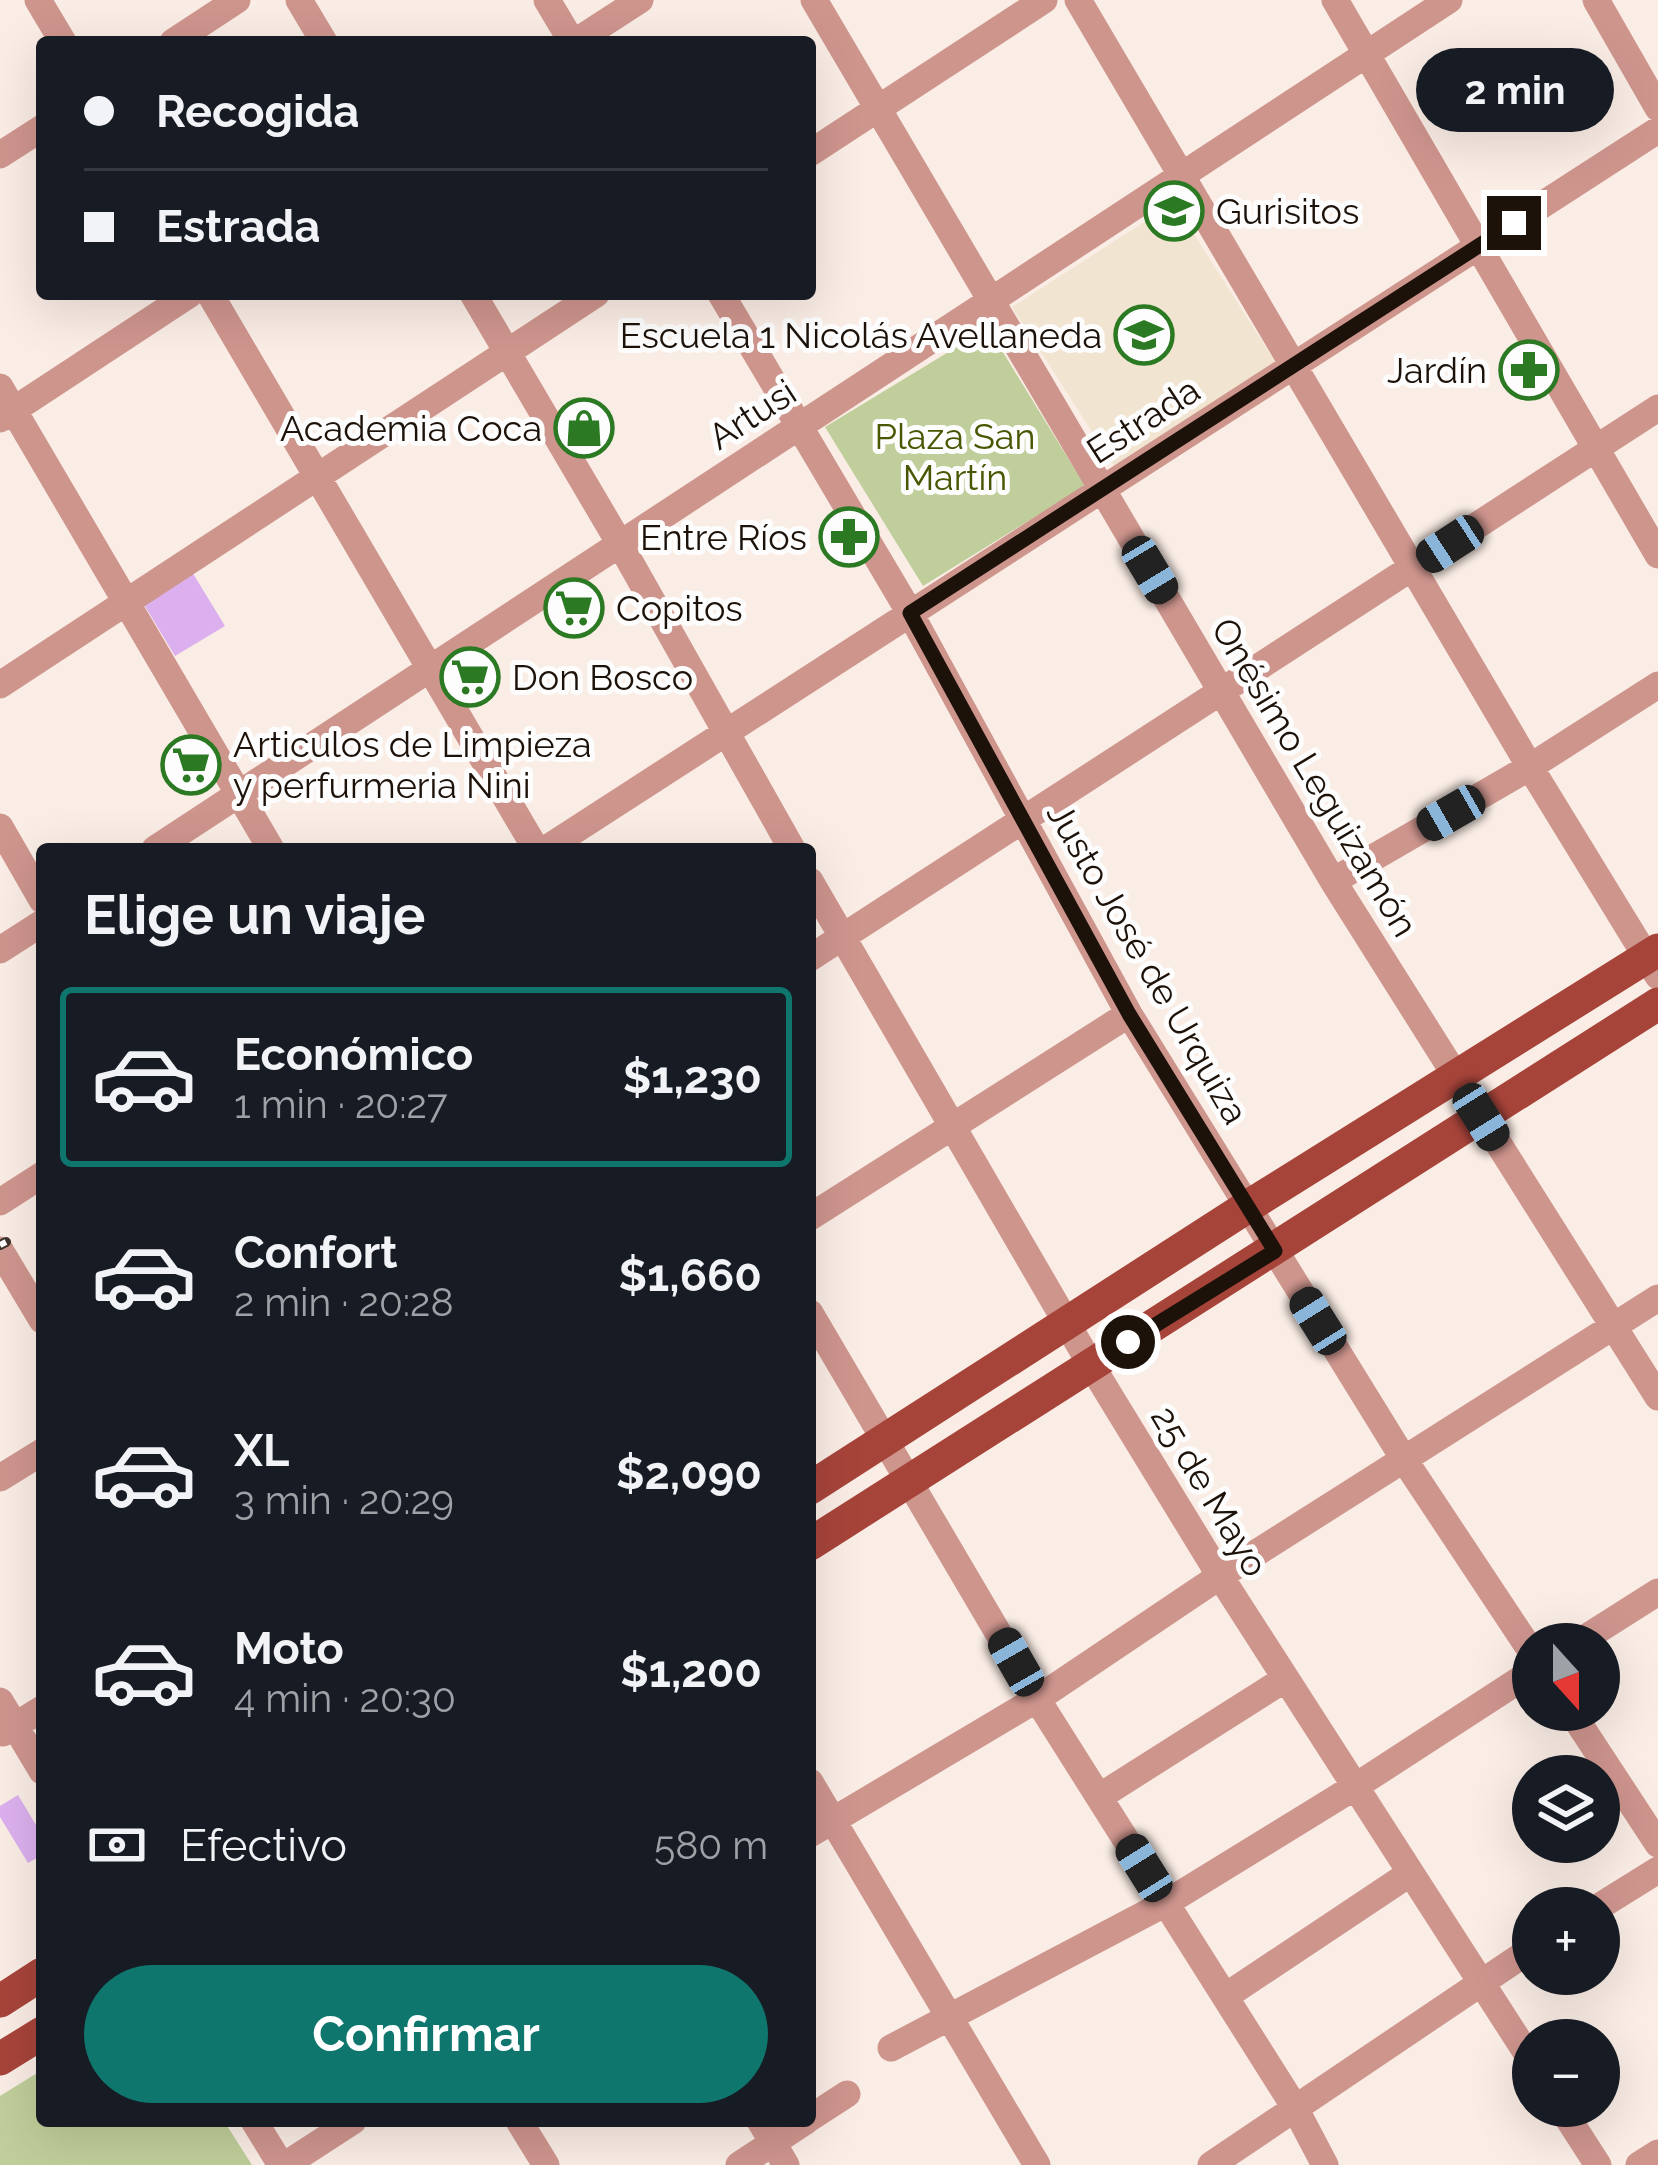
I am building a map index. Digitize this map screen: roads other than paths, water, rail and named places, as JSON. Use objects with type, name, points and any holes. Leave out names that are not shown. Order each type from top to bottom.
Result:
[{"type":"main road","points":[[816,1484],[1247,1207],[1654,961]]},
{"type":"main road","points":[[816,1540],[1658,1004]]},
{"type":"main road","points":[[0,2001],[36,1978]]},
{"type":"main road","points":[[0,2060],[36,2037]]},
{"type":"street","points":[[38,0],[59,36]]},
{"type":"street","points":[[182,36],[237,0]]},
{"type":"street","points":[[299,0],[320,36]]},
{"type":"street","points":[[547,0],[570,36]]},
{"type":"street","points":[[583,36],[640,0]]},
{"type":"street","name":"Onésimo Leguizamón","points":[[814,0],[1333,881],[1658,1397]]},
{"type":"street","points":[[816,149],[1044,0]]},
{"type":"street","points":[[1078,0],[1530,767],[1654,961]]},
{"type":"street","points":[[1335,0],[1658,555]]},
{"type":"street","name":"Artusi","points":[[163,843],[1449,0]]},
{"type":"street","points":[[1596,0],[1658,108]]},
{"type":"street","name":"Estrada","points":[[555,843],[1658,130]]},
{"type":"street","points":[[0,155],[36,132]]},
{"type":"street","points":[[180,300],[4,405],[268,843]]},
{"type":"street","points":[[214,300],[532,843]]},
{"type":"street","points":[[476,300],[789,843]]},
{"type":"street","points":[[0,685],[587,300]]},
{"type":"street","name":"Justo José de Urquiza","points":[[725,300],[910,613],[1129,1014],[1405,1461],[1512,1623]]},
{"type":"street","points":[[816,954],[1658,408]]},
{"type":"street","points":[[1333,881],[1530,767],[1658,685]]},
{"type":"street","points":[[0,827],[36,890]]},
{"type":"street","name":"25 de Mayo","points":[[816,892],[1091,1365],[1220,1576],[1512,2030]]},
{"type":"street","points":[[0,950],[36,927]]},
{"type":"street","points":[[816,1213],[1129,1014]]},
{"type":"street","points":[[0,1202],[36,1179]]},
{"type":"street","points":[[36,1263],[5,1269],[36,1312]]},
{"type":"street","points":[[1036,2165],[948,2017],[821,1827],[1037,1699],[1220,1576],[1658,1298]]},
{"type":"street","points":[[816,1323],[1037,1699],[1294,2106],[1325,2165]]},
{"type":"street","points":[[0,1478],[36,1457]]},
{"type":"street","points":[[1609,1623],[1658,1592]]},
{"type":"street","points":[[1099,1797],[1285,1679]]},
{"type":"street","points":[[891,2048],[1166,1903],[1512,1685]]},
{"type":"street","points":[[36,1711],[5,1721],[36,1763]]},
{"type":"street","points":[[1584,1731],[1658,1844]]},
{"type":"street","points":[[1620,1894],[1658,1870]]},
{"type":"street","points":[[1226,1996],[1409,1874]]},
{"type":"street","points":[[1211,2165],[1512,1961]]},
{"type":"street","points":[[816,2115],[847,2094]]},
{"type":"street","points":[[258,2127],[284,2165],[344,2127]]},
{"type":"street","points":[[523,2127],[546,2165]]},
{"type":"street","points":[[1574,2127],[1598,2165]]},
{"type":"street","points":[[740,2165],[773,2143]]},
{"type":"street","points":[[1639,2165],[1658,2153]]},
{"type":"railway","points":[[0,1245],[6,1242]]},
{"type":"place","name":"Gurisitos","points":[[1174,211]]},
{"type":"place","name":"Escuela 1 Nicolás Avellaneda","points":[[1144,335]]},
{"type":"place","name":"Jardín","points":[[1529,370]]},
{"type":"place","name":"Academia Coca","points":[[584,428]]},
{"type":"place","name":"Entre Ríos","points":[[849,537]]},
{"type":"place","name":"Copitos","points":[[574,608]]},
{"type":"place","name":"Don Bosco","points":[[470,677]]},
{"type":"place","name":"Articulos de Limpieza y perfurmeria Nini","points":[[191,765]]},
{"type":"park label","name":"Plaza San Martín","points":[[955,456]]}]
